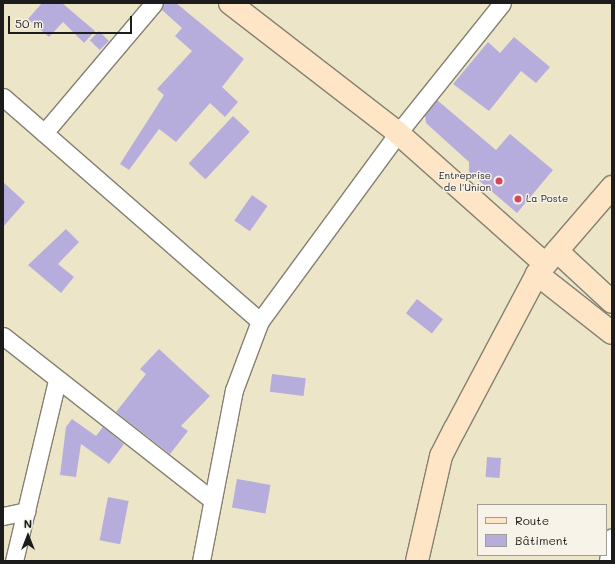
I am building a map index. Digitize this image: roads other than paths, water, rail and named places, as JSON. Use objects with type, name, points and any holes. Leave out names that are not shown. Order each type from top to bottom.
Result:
[{"type":"street","points":[[44,133],[154,3]]},
{"type":"street","points":[[230,3],[398,133],[546,263],[612,333]]},
{"type":"street","points":[[201,561],[210,499],[234,390],[260,321],[398,133],[502,3]]},
{"type":"street","points":[[3,98],[260,321]]},
{"type":"street","points":[[416,561],[441,456],[546,263],[612,187]]},
{"type":"street","points":[[546,263],[612,302]]},
{"type":"street","points":[[3,336],[210,499]]},
{"type":"street","points":[[14,561],[57,380]]},
{"type":"street","points":[[3,516],[26,511]]},
{"type":"street","points":[[608,561],[612,537]]},
{"type":"place","name":"Entreprise de l'Union","points":[[499,181]]},
{"type":"place","name":"La Poste","points":[[518,199]]}]
